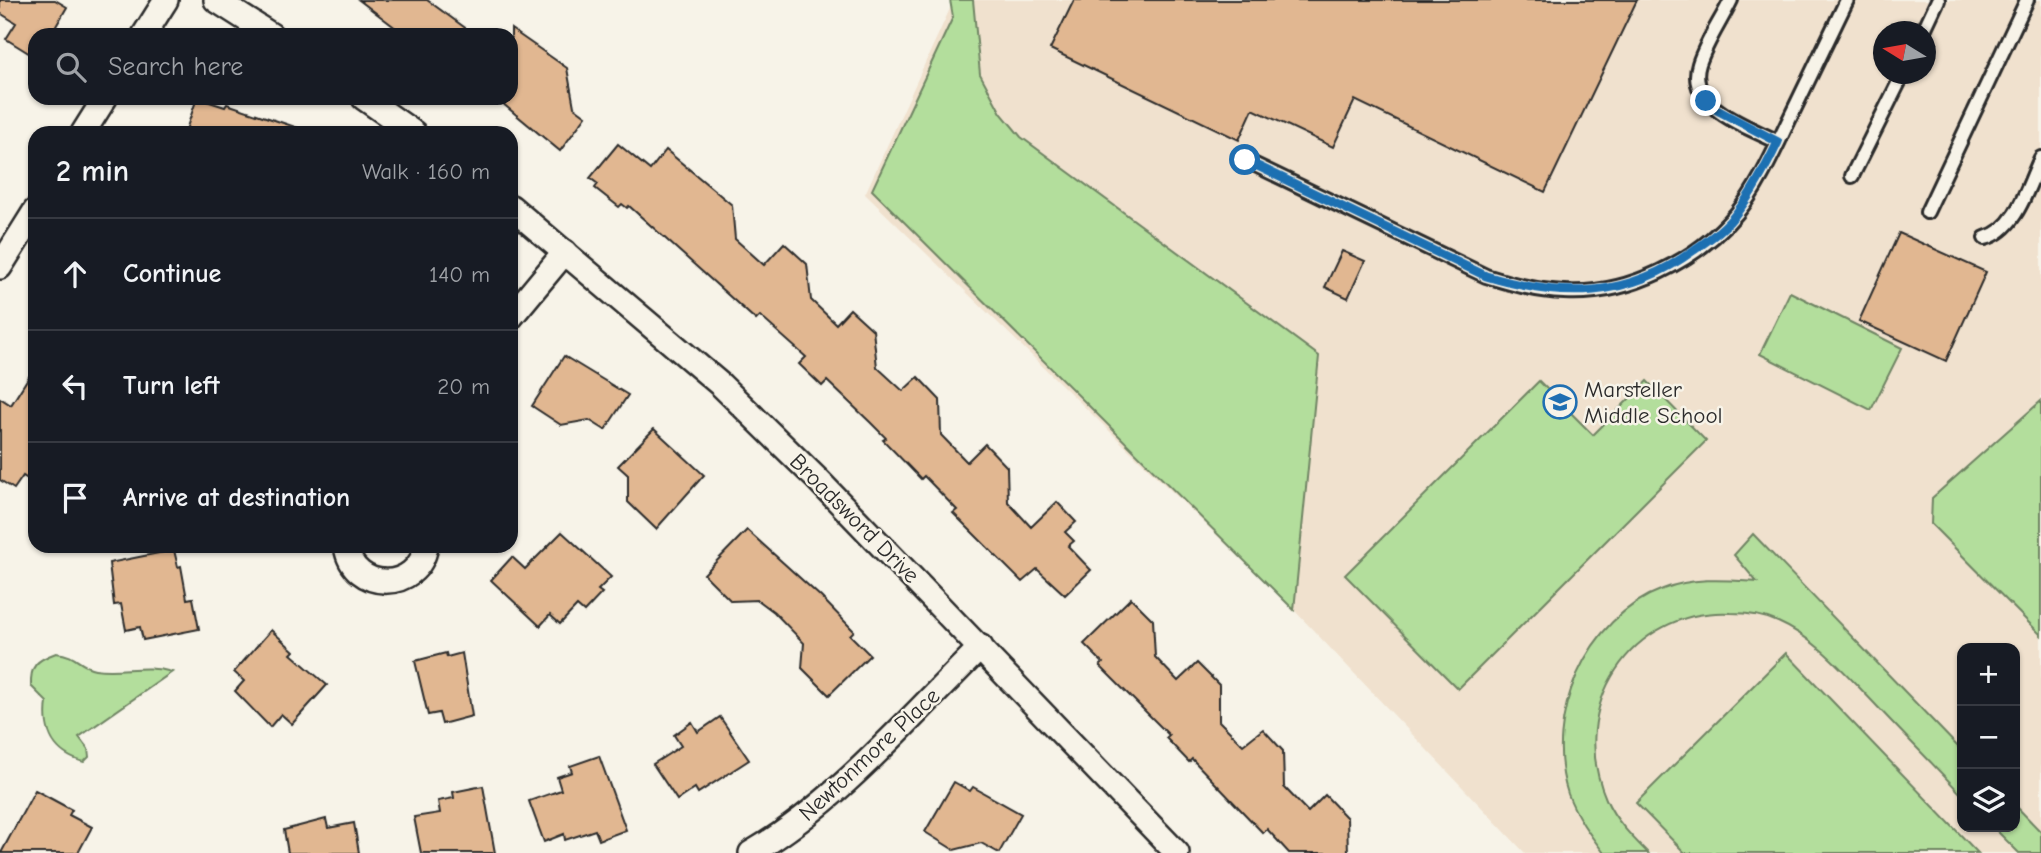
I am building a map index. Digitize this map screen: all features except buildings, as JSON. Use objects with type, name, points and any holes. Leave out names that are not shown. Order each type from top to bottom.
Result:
[{"type":"street","points":[[148,28],[166,0]]},
{"type":"street","points":[[216,0],[260,28]]},
{"type":"street","points":[[87,126],[101,105]]},
{"type":"street","points":[[374,105],[404,126]]},
{"type":"street","name":"Broadsword Drive","points":[[518,213],[730,394],[981,647],[1177,853]]},
{"type":"street","points":[[0,267],[28,222]]},
{"type":"street","points":[[518,309],[565,252]]},
{"type":"street","points":[[348,553],[352,565],[361,575],[385,583],[409,575],[418,567],[423,553]]},
{"type":"street","name":"Newtonmore Place","points":[[751,853],[779,837],[831,794],[981,647]]},
{"type":"lane","points":[[1731,0],[1699,66],[1700,91],[1715,109],[1778,142]]},
{"type":"lane","points":[[1245,160],[1486,276],[1525,288],[1566,293],[1606,290],[1646,278],[1682,260],[1715,235],[1738,212],[1778,142],[1847,0]]},
{"type":"lane","points":[[1928,21],[1938,0]]},
{"type":"lane","points":[[1927,212],[2027,0]]},
{"type":"lane","points":[[1853,176],[1898,84]]},
{"type":"lane","points":[[1985,238],[1997,235],[2008,227],[2041,158]]},
{"type":"shaded area","name":"Marsteller Middle School","points":[[954,0],[2041,0],[2041,853],[1525,853],[1294,610],[865,194]]},
{"type":"green space","points":[[950,0],[973,0],[980,74],[1001,113],[1021,137],[1319,356],[1294,610],[872,190],[953,17]]},
{"type":"green space","points":[[1790,292],[1902,348],[1871,410],[1760,354]]},
{"type":"green space","points":[[1539,381],[1593,435],[1647,381],[1706,441],[1458,689],[1345,575]]},
{"type":"green space","points":[[2041,401],[2041,635],[1931,524],[1932,498]]},
{"type":"green space","points":[[1753,534],[1957,746],[1957,790],[1841,669],[1818,647],[1792,629],[1754,615],[1731,613],[1695,616],[1663,627],[1637,646],[1616,670],[1602,699],[1595,731],[1596,765],[1606,799],[1619,821],[1648,853],[1604,853],[1575,810],[1568,794],[1562,765],[1561,734],[1577,674],[1593,646],[1612,622],[1636,603],[1663,589],[1710,580],[1757,582],[1734,555]]},
{"type":"green space","points":[[56,653],[69,656],[95,669],[152,669],[172,672],[79,737],[88,749],[89,757],[84,762],[65,753],[53,740],[47,723],[47,702],[31,686],[36,664]]},
{"type":"green space","points":[[1786,653],[1978,853],[1685,853],[1636,803]]},
{"type":"green space","points":[[2020,810],[2041,832],[2041,853],[2019,853],[1998,832],[2020,832]]},
{"type":"place","name":"Marsteller Middle School","points":[[1560,402]]},
{"type":"route","points":[[1245,160],[1486,276],[1525,288],[1566,293],[1606,290],[1649,276],[1682,260],[1715,235],[1738,212],[1768,163],[1778,142],[1715,109],[1706,101]]}]
